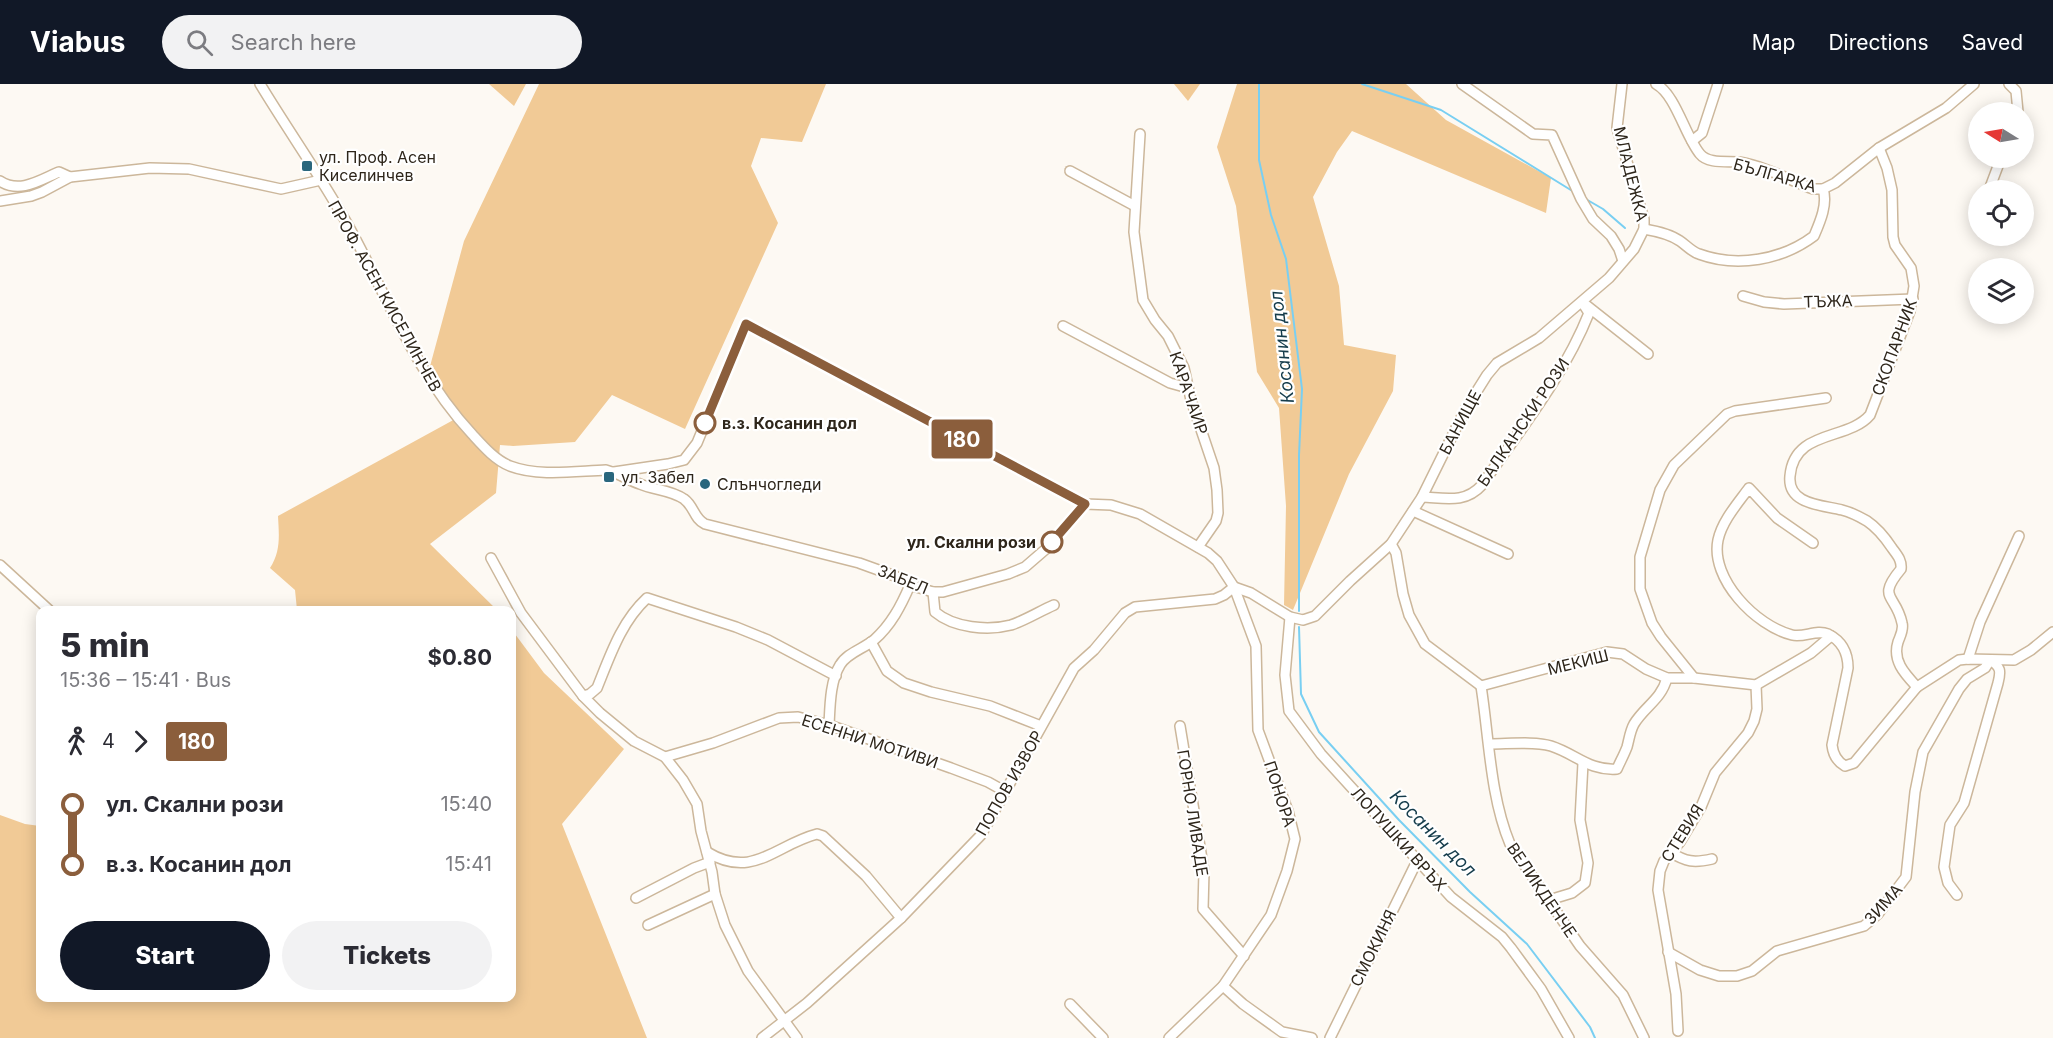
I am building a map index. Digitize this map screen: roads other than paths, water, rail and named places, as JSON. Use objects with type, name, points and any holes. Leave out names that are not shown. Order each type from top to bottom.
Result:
[{"type":"street","name":"ПРОФ. АСЕН КИСЕЛИНЧЕВ","points":[[260,84],[357,242],[423,371],[451,410],[480,443]]},
{"type":"street","points":[[1462,84],[1533,134],[1552,135],[1581,199],[1593,219],[1611,236],[1623,261]]},
{"type":"street","name":"МЛАДЕЖКА","points":[[1622,84],[1617,129],[1644,219],[1644,229]]},
{"type":"street","name":"БЪЛГАРКА","points":[[1656,84],[1669,98],[1701,155],[1707,159],[1752,165],[1813,189],[1823,189],[1835,183],[1879,148],[1946,108],[1974,84]]},
{"type":"street","points":[[1692,141],[1702,134],[1718,84]]},
{"type":"street","points":[[2009,84],[2016,91],[2017,102]]},
{"type":"street","name":"КАРАЧАИР","points":[[1140,134],[1134,231],[1143,300],[1168,336],[1184,368],[1188,388],[1214,468],[1218,513],[1216,521],[1198,547]]},
{"type":"street","name":"СКОПАРНИК","points":[[1879,148],[1892,190],[1893,237],[1895,245],[1911,268],[1913,299],[1870,415],[1861,423],[1813,441],[1805,447],[1796,459],[1790,479],[1794,491],[1808,504],[1844,510],[1868,522],[1889,543],[1900,560],[1901,569],[1891,580],[1888,592],[1903,624],[1896,654],[1900,666],[1917,687]]},
{"type":"street","points":[[0,201],[31,196],[70,177],[167,167],[201,171],[281,189],[321,180]]},
{"type":"street","points":[[1070,171],[1135,206]]},
{"type":"street","points":[[0,181],[9,185],[26,186],[59,172],[70,177]]},
{"type":"street","points":[[1644,229],[1678,239],[1697,254],[1729,262],[1758,259],[1785,252],[1814,236],[1823,208],[1823,189]]},
{"type":"street","name":"БАНИЩЕ","points":[[1290,617],[1303,620],[1315,616],[1391,544],[1422,497],[1465,410],[1487,375],[1497,363],[1539,338],[1609,278],[1634,249],[1644,229]]},
{"type":"street","name":"ТЪЖА","points":[[1743,296],[1764,302],[1784,304],[1913,299]]},
{"type":"street","points":[[1582,302],[1648,354]]},
{"type":"street","name":"БАЛКАНСКИ РОЗИ","points":[[1422,497],[1465,498],[1474,493],[1482,484],[1538,405],[1581,335],[1589,314],[1582,302]]},
{"type":"street","points":[[614,472],[684,460],[697,443],[746,324],[1085,504],[1111,505],[1127,508],[1140,514],[1198,547],[1217,561],[1234,587],[1251,593],[1290,617]]},
{"type":"street","points":[[1063,326],[1170,383],[1188,388]]},
{"type":"street","points":[[1694,678],[1661,638],[1652,623],[1640,589],[1640,557],[1660,490],[1674,465],[1727,414],[1826,398]]},
{"type":"street","name":"ЗАБЕЛ","points":[[480,443],[492,455],[510,466],[529,470],[606,470],[614,472],[641,485],[670,492],[686,500],[697,519],[705,524],[859,563],[895,576],[910,585],[933,592],[951,590],[1025,567],[1042,553],[1085,504]]},
{"type":"street","points":[[1813,543],[1777,518],[1749,488],[1725,524],[1718,541],[1720,564],[1730,590],[1756,615],[1776,628],[1796,636],[1821,633],[1831,636],[1842,645],[1848,659],[1847,674],[1832,745],[1833,753],[1845,766],[1854,763],[1917,687],[1959,660],[2014,660],[2053,633]]},
{"type":"street","points":[[1413,511],[1508,554]]},
{"type":"street","points":[[1968,659],[1980,622],[2019,536]]},
{"type":"street","points":[[1391,544],[1396,553],[1409,615],[1425,644],[1481,686]]},
{"type":"street","points":[[491,558],[521,613],[583,696],[634,741],[665,757],[684,780],[697,804],[715,894],[725,926],[748,971],[783,1022],[797,1038]]},
{"type":"street","points":[[0,565],[46,606]]},
{"type":"street","points":[[829,725],[836,676],[844,659],[884,631],[899,610],[910,585]]},
{"type":"street","name":"ПОПОВ ИЗВОР","points":[[762,1038],[901,918],[981,835],[1074,668],[1094,650],[1125,613],[1135,607],[1215,599],[1234,587]]},
{"type":"street","name":"ПОНОРА","points":[[1169,1038],[1223,986],[1271,915],[1287,871],[1294,839],[1288,811],[1258,730],[1256,646],[1234,587]]},
{"type":"street","points":[[933,592],[935,612],[949,621],[970,626],[1011,625],[1054,605]]},
{"type":"street","points":[[583,696],[597,688],[619,633],[647,598],[757,636],[836,676]]},
{"type":"street","name":"ЛОПУШКИ ВРЪХ","points":[[1290,617],[1285,675],[1289,711],[1321,754],[1451,897],[1502,937],[1541,989],[1569,1038]]},
{"type":"street","points":[[1756,685],[1811,653],[1831,636]]},
{"type":"street","points":[[871,642],[887,670],[904,683],[990,706],[1041,726]]},
{"type":"street","name":"МЕКИШ","points":[[1481,686],[1607,652],[1623,654],[1646,669],[1667,678],[1694,678],[1756,685]]},
{"type":"street","points":[[1957,895],[1948,883],[1944,867],[1950,825],[1964,803],[2001,672],[1998,665],[1990,660]]},
{"type":"street","name":"ЗИМА","points":[[1668,952],[1700,970],[1719,976],[1737,976],[1752,971],[1777,951],[1864,926],[1878,914],[1906,877],[1915,792],[1923,752],[1959,689],[1967,679],[1985,668],[1990,660]]},
{"type":"street","points":[[1490,744],[1548,745],[1563,750],[1583,763],[1604,770],[1617,769],[1632,727],[1643,712],[1653,705],[1664,688],[1667,678]]},
{"type":"street","name":"СТЕВИЯ","points":[[1678,1031],[1676,994],[1658,890],[1660,871],[1664,861],[1680,842],[1701,807],[1715,773],[1748,733],[1754,722],[1757,709],[1756,685]]},
{"type":"street","name":"ВЕЛИКДЕНЧЕ","points":[[1481,686],[1494,789],[1510,844],[1580,946],[1623,995],[1644,1038]]},
{"type":"street","name":"ЕСЕННИ МОТИВИ","points":[[665,757],[713,743],[779,718],[798,717],[829,725],[960,771],[988,782],[1005,792]]},
{"type":"street","name":"ГОРНО ЛИВАДЕ","points":[[1180,726],[1204,871],[1203,909],[1244,956]]},
{"type":"street","points":[[1549,900],[1572,893],[1585,883],[1588,863],[1580,820],[1583,763]]},
{"type":"street","points":[[708,857],[734,863],[749,863],[817,834],[823,836],[866,876],[901,918]]},
{"type":"street","points":[[1670,852],[1680,858],[1696,862],[1712,859]]},
{"type":"street","points":[[636,898],[694,868],[708,857]]},
{"type":"street","name":"СМОКИНЯ","points":[[1330,1038],[1418,859]]},
{"type":"street","points":[[648,925],[715,894]]},
{"type":"street","points":[[1223,986],[1280,1035],[1312,1038]]},
{"type":"street","points":[[1070,1004],[1103,1038]]},
{"type":"waterway","name":"Косанин дол","points":[[1259,84],[1259,160],[1271,215],[1286,259],[1302,389],[1299,455],[1299,611]]},
{"type":"waterway","points":[[1362,84],[1441,110],[1574,192]]},
{"type":"waterway","points":[[1584,198],[1603,209],[1625,228]]},
{"type":"waterway","name":"Косанин дол","points":[[1299,627],[1301,694],[1319,732],[1399,820],[1470,892],[1527,944],[1590,1027],[1595,1038]]},
{"type":"place","name":"ул. Проф. Асен Киселинчев","points":[[307,166]]},
{"type":"place","name":"в.з. Косанин дол","points":[[705,423]]},
{"type":"place","name":"ул. Забел","points":[[609,477]]},
{"type":"place","name":"Слънчогледи","points":[[705,484]]},
{"type":"place","name":"ул. Скални рози","points":[[1052,542]]}]
